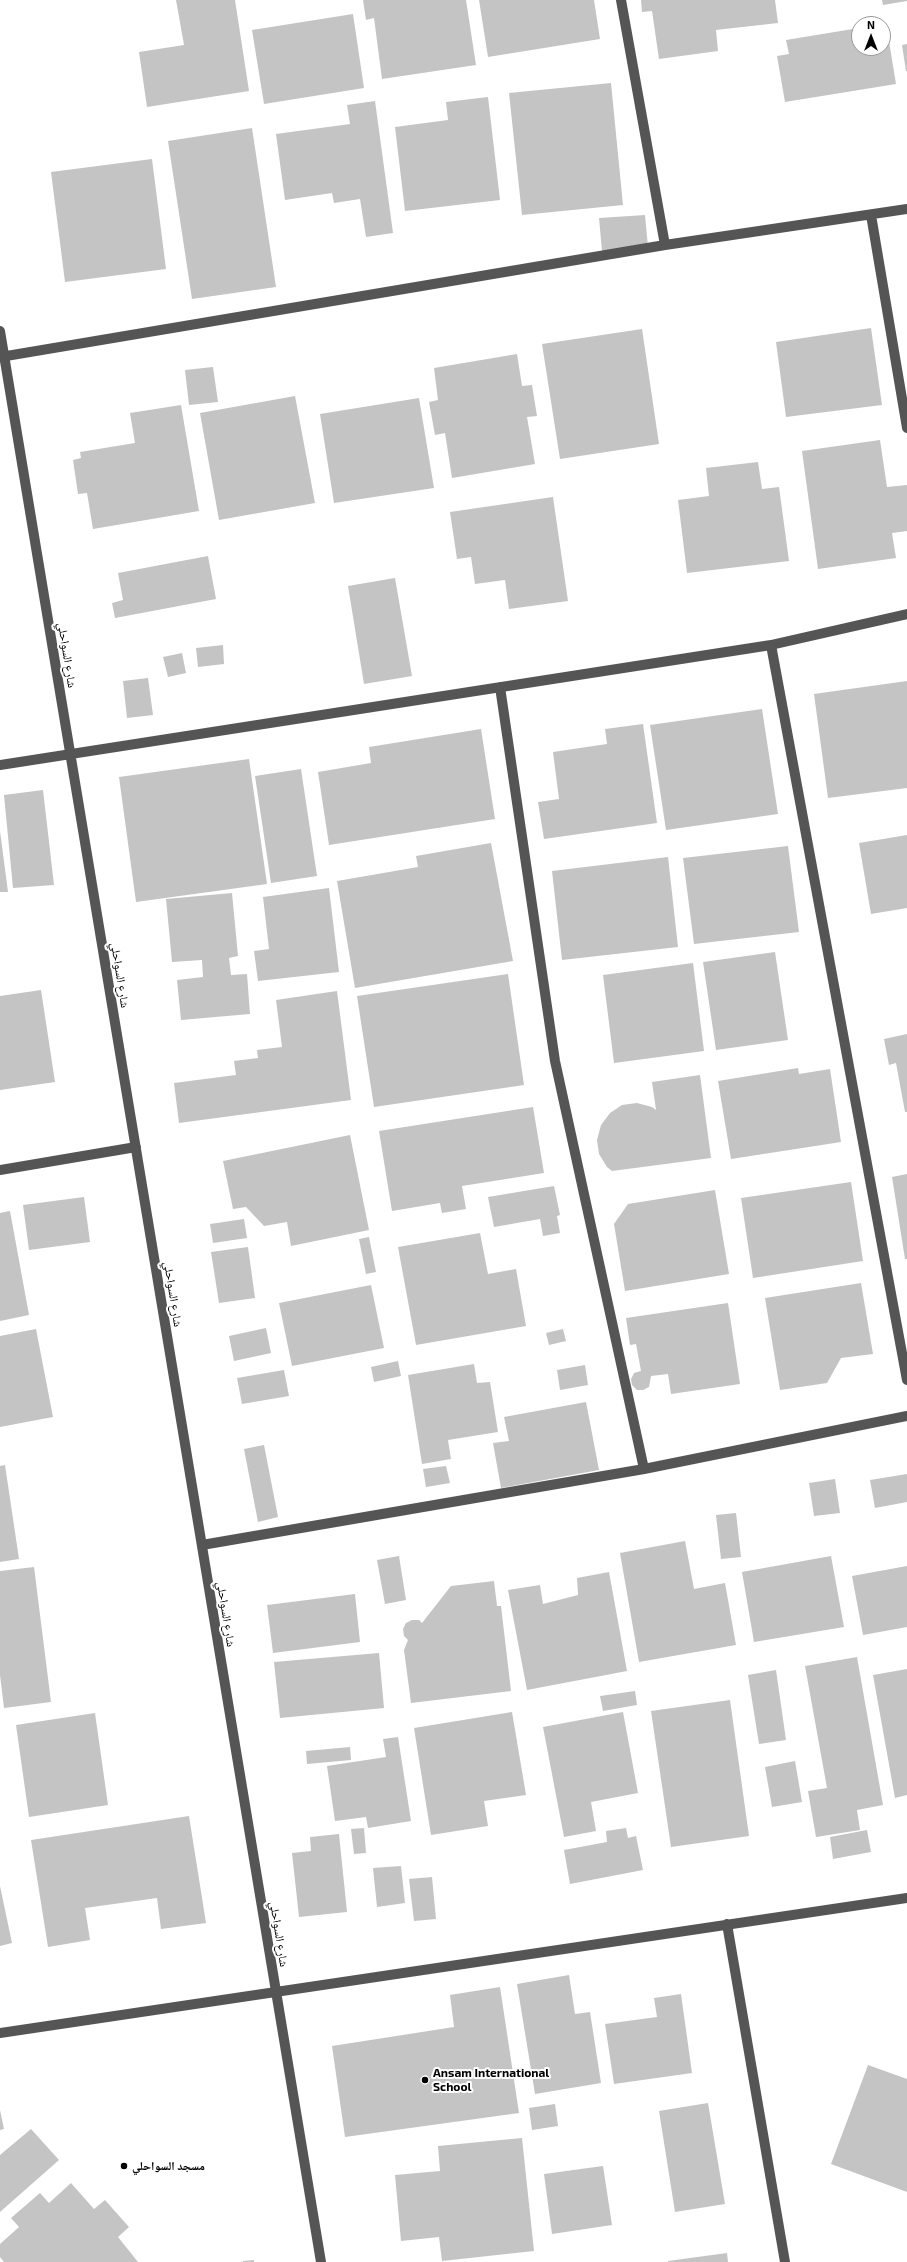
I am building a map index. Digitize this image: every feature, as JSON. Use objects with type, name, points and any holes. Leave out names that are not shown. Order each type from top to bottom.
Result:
[{"type":"street","points":[[622,0],[665,245]]},
{"type":"street","points":[[2,357],[665,245],[907,209]]},
{"type":"street","points":[[872,215],[907,428]]},
{"type":"street","name":"شارع السواحلي","points":[[0,331],[2,357],[136,1147],[321,2262]]},
{"type":"street","points":[[0,765],[771,645],[907,614]]},
{"type":"street","points":[[771,645],[907,1380]]},
{"type":"street","points":[[500,687],[555,1061],[644,1469]]},
{"type":"street","points":[[0,1170],[136,1147]]},
{"type":"street","points":[[202,1545],[644,1469],[907,1416]]},
{"type":"street","points":[[0,2033],[907,1898]]},
{"type":"street","points":[[727,1924],[785,2262]]},
{"type":"building","points":[[176,0],[235,0],[249,91],[147,107],[139,52],[184,45]]},
{"type":"building","points":[[363,0],[466,0],[476,65],[382,79],[374,18],[366,20]]},
{"type":"building","points":[[479,0],[594,0],[600,39],[488,57]]},
{"type":"building","points":[[641,0],[775,0],[778,23],[716,30],[718,51],[659,59],[652,11],[642,12]]},
{"type":"building","points":[[882,0],[907,0],[907,1],[883,5]]},
{"type":"building","points":[[353,14],[364,88],[264,104],[252,30]]},
{"type":"building","points":[[851,29],[851,56],[891,56],[891,54],[896,84],[785,102],[777,56],[789,54],[786,40]]},
{"type":"building","points":[[907,44],[907,71],[906,71],[902,45]]},
{"type":"building","points":[[611,83],[623,205],[522,215],[509,93]]},
{"type":"building","points":[[488,97],[500,200],[405,211],[395,127],[448,120],[446,102]]},
{"type":"building","points":[[375,101],[393,233],[366,237],[360,199],[334,203],[332,193],[285,200],[276,134],[350,124],[347,105]]},
{"type":"building","points":[[252,128],[276,287],[192,299],[168,141]]},
{"type":"building","points":[[152,159],[166,269],[65,282],[51,172]]},
{"type":"building","points":[[645,215],[648,247],[602,251],[599,218]]},
{"type":"building","points":[[871,328],[882,405],[786,417],[776,342]]},
{"type":"building","points":[[642,329],[659,444],[560,459],[542,344]]},
{"type":"building","points":[[517,354],[522,386],[532,385],[537,416],[527,417],[535,464],[452,478],[445,433],[435,435],[429,402],[438,400],[434,368]]},
{"type":"building","points":[[213,367],[218,402],[189,405],[185,370]]},
{"type":"building","points":[[295,396],[315,503],[219,520],[200,413]]},
{"type":"building","points":[[419,398],[434,488],[334,503],[320,414]]},
{"type":"building","points":[[181,405],[199,511],[93,529],[87,493],[78,494],[73,460],[81,458],[80,452],[135,443],[130,413]]},
{"type":"building","points":[[880,440],[887,487],[907,485],[907,531],[892,533],[896,558],[818,569],[802,451]]},
{"type":"building","points":[[758,462],[762,489],[779,487],[789,561],[687,573],[678,500],[709,496],[706,468]]},
{"type":"building","points":[[553,497],[568,601],[509,609],[505,580],[475,584],[471,557],[457,559],[450,512]]},
{"type":"building","points":[[208,556],[216,599],[115,618],[112,603],[123,600],[118,573]]},
{"type":"building","points":[[395,578],[412,676],[364,684],[348,586]]},
{"type":"building","points":[[223,645],[224,664],[198,667],[196,648]]},
{"type":"building","points":[[182,653],[186,673],[168,677],[163,657]]},
{"type":"building","points":[[148,678],[153,715],[127,718],[123,681]]},
{"type":"building","points":[[907,681],[907,788],[828,798],[814,694]]},
{"type":"building","points":[[762,709],[778,814],[666,830],[650,725]]},
{"type":"building","points":[[643,724],[657,823],[544,839],[538,802],[559,799],[553,752],[607,744],[605,729]]},
{"type":"building","points":[[481,729],[495,819],[329,845],[318,772],[371,763],[369,747]]},
{"type":"building","points":[[249,759],[267,884],[136,902],[119,777]]},
{"type":"building","points":[[301,769],[317,876],[271,883],[255,776]]},
{"type":"building","points":[[43,790],[54,885],[13,888],[4,795]]},
{"type":"building","points":[[0,831],[8,892],[0,892]]},
{"type":"building","points":[[907,835],[907,908],[871,914],[859,843]]},
{"type":"building","points":[[491,843],[513,961],[355,988],[337,881],[418,867],[416,856]]},
{"type":"building","points":[[788,846],[799,932],[694,944],[683,858]]},
{"type":"building","points":[[668,857],[678,947],[562,960],[552,871]]},
{"type":"building","points":[[329,888],[339,972],[258,981],[254,951],[269,949],[263,897]]},
{"type":"building","points":[[232,893],[238,956],[229,958],[231,975],[247,974],[250,1014],[181,1020],[177,980],[203,977],[202,960],[172,962],[166,899]]},
{"type":"building","points":[[775,952],[788,1040],[716,1050],[703,962]]},
{"type":"building","points":[[693,963],[704,1051],[614,1063],[603,975]]},
{"type":"building","points":[[508,974],[524,1085],[374,1107],[357,996]]},
{"type":"building","points":[[41,990],[55,1082],[0,1090],[0,996]]},
{"type":"building","points":[[337,991],[351,1100],[179,1123],[174,1083],[236,1075],[234,1061],[258,1058],[257,1050],[282,1047],[276,1000]]},
{"type":"building","points":[[907,1034],[907,1112],[905,1112],[896,1063],[889,1065],[884,1039]]},
{"type":"building","points":[[798,1068],[799,1074],[830,1069],[841,1142],[731,1159],[718,1081]]},
{"type":"building","points":[[700,1075],[711,1158],[612,1171],[607,1167],[599,1154],[597,1140],[601,1125],[610,1113],[622,1105],[637,1103],[652,1107],[656,1110],[652,1082]]},
{"type":"building","points":[[533,1107],[544,1173],[462,1186],[466,1209],[442,1213],[440,1203],[392,1211],[379,1131]]},
{"type":"building","points":[[350,1135],[369,1230],[291,1246],[287,1222],[264,1226],[246,1207],[233,1209],[223,1161]]},
{"type":"building","points":[[907,1174],[907,1259],[905,1259],[892,1177]]},
{"type":"building","points":[[851,1182],[863,1261],[753,1278],[741,1198]]},
{"type":"building","points":[[554,1186],[560,1215],[557,1216],[560,1233],[543,1236],[540,1219],[494,1227],[488,1197]]},
{"type":"building","points":[[715,1190],[729,1274],[625,1291],[614,1224],[628,1204]]},
{"type":"building","points":[[84,1197],[90,1242],[29,1250],[23,1205]]},
{"type":"building","points":[[10,1211],[29,1315],[0,1321],[0,1213]]},
{"type":"building","points":[[244,1219],[247,1238],[213,1243],[210,1224]]},
{"type":"building","points":[[480,1233],[488,1274],[516,1269],[526,1326],[416,1345],[398,1247]]},
{"type":"building","points":[[369,1237],[376,1272],[366,1274],[359,1239]]},
{"type":"building","points":[[248,1247],[255,1298],[219,1303],[211,1252]]},
{"type":"building","points":[[861,1283],[873,1354],[841,1358],[827,1383],[780,1390],[765,1298]]},
{"type":"building","points":[[371,1285],[384,1348],[292,1366],[279,1303]]},
{"type":"building","points":[[728,1303],[740,1384],[671,1394],[668,1374],[651,1376],[649,1387],[643,1390],[637,1390],[632,1385],[631,1379],[634,1373],[641,1371],[636,1344],[630,1345],[626,1318]]},
{"type":"building","points":[[266,1328],[271,1353],[234,1361],[229,1336]]},
{"type":"building","points":[[36,1329],[53,1417],[0,1427],[0,1336]]},
{"type":"building","points":[[563,1329],[566,1341],[549,1345],[546,1333]]},
{"type":"building","points":[[398,1361],[401,1376],[374,1382],[371,1367]]},
{"type":"building","points":[[474,1364],[477,1383],[490,1382],[498,1432],[448,1440],[451,1459],[422,1464],[408,1375]]},
{"type":"building","points":[[585,1365],[588,1385],[560,1390],[557,1370]]},
{"type":"building","points":[[284,1370],[289,1396],[242,1404],[237,1378]]},
{"type":"building","points":[[586,1402],[599,1470],[501,1488],[493,1443],[509,1441],[504,1417]]},
{"type":"building","points":[[264,1445],[278,1517],[258,1522],[244,1449]]},
{"type":"building","points":[[5,1465],[19,1559],[0,1562],[0,1466]]},
{"type":"building","points":[[446,1466],[450,1483],[426,1487],[423,1469]]},
{"type":"building","points":[[907,1474],[907,1502],[875,1508],[870,1480]]},
{"type":"building","points":[[835,1479],[840,1513],[814,1516],[809,1483]]},
{"type":"building","points":[[736,1513],[741,1557],[721,1559],[716,1515]]},
{"type":"building","points":[[685,1541],[694,1589],[725,1583],[736,1645],[639,1662],[620,1553]]},
{"type":"building","points":[[399,1556],[406,1600],[385,1604],[377,1560]]},
{"type":"building","points":[[831,1556],[844,1627],[754,1642],[742,1572]]},
{"type":"building","points":[[907,1566],[907,1627],[863,1635],[852,1576]]},
{"type":"building","points":[[34,1567],[51,1702],[4,1708],[0,1675],[0,1571]]},
{"type":"building","points":[[609,1572],[627,1671],[527,1690],[508,1590],[540,1585],[543,1604],[578,1595],[577,1578]]},
{"type":"building","points":[[494,1581],[497,1606],[501,1606],[511,1691],[411,1703],[404,1650],[408,1640],[404,1636],[403,1629],[406,1623],[412,1620],[419,1620],[422,1623],[451,1586]]},
{"type":"building","points":[[355,1594],[360,1642],[273,1653],[267,1605]]},
{"type":"building","points":[[379,1653],[384,1708],[280,1718],[274,1662]]},
{"type":"building","points":[[857,1657],[883,1805],[857,1810],[860,1830],[816,1837],[808,1791],[827,1788],[805,1666]]},
{"type":"building","points":[[907,1669],[907,1795],[895,1798],[873,1675]]},
{"type":"building","points":[[776,1670],[786,1740],[759,1744],[748,1675]]},
{"type":"building","points":[[635,1691],[637,1705],[603,1711],[600,1696]]},
{"type":"building","points":[[730,1700],[749,1836],[671,1847],[651,1711]]},
{"type":"building","points":[[512,1712],[526,1795],[484,1801],[488,1826],[431,1835],[414,1728]]},
{"type":"building","points":[[623,1712],[638,1793],[591,1802],[596,1831],[564,1837],[543,1727]]},
{"type":"building","points":[[95,1713],[108,1805],[29,1817],[16,1725]]},
{"type":"building","points":[[398,1737],[411,1821],[368,1828],[366,1817],[335,1821],[327,1766],[386,1757],[383,1739]]},
{"type":"building","points":[[350,1747],[351,1760],[307,1764],[306,1751]]},
{"type":"building","points":[[795,1761],[802,1802],[772,1807],[765,1767]]},
{"type":"building","points":[[189,1816],[206,1923],[161,1929],[157,1898],[85,1908],[90,1940],[48,1947],[31,1840]]},
{"type":"building","points":[[364,1828],[366,1853],[354,1854],[351,1829]]},
{"type":"building","points":[[626,1828],[628,1838],[636,1836],[643,1870],[570,1884],[564,1850],[607,1842],[606,1831]]},
{"type":"building","points":[[867,1830],[871,1852],[833,1859],[830,1837]]},
{"type":"building","points":[[339,1834],[347,1912],[299,1917],[292,1853],[311,1851],[310,1837]]},
{"type":"building","points":[[401,1866],[405,1903],[377,1907],[373,1868]]},
{"type":"building","points":[[432,1877],[436,1919],[414,1921],[409,1879]]},
{"type":"building","points":[[0,1886],[12,1943],[0,1946]]},
{"type":"building","points":[[569,1975],[575,2014],[590,2012],[601,2083],[535,2094],[517,1984]]},
{"type":"building","name":"Ansam International School","points":[[500,1987],[519,2113],[345,2137],[332,2046],[454,2027],[450,1995]]},
{"type":"building","points":[[681,1994],[692,2073],[614,2084],[605,2024],[657,2017],[654,1998]]},
{"type":"building","points":[[868,2065],[907,2079],[907,2192],[831,2164]]},
{"type":"building","points":[[708,2103],[725,2204],[675,2212],[659,2111]]},
{"type":"building","points":[[555,2104],[558,2126],[532,2130],[529,2108]]},
{"type":"building","points":[[0,2110],[4,2129],[0,2130]]},
{"type":"building","points":[[31,2129],[59,2160],[0,2212],[0,2155]]},
{"type":"building","points":[[522,2138],[534,2251],[442,2261],[439,2237],[401,2241],[395,2175],[440,2171],[438,2146]]},
{"type":"building","points":[[603,2166],[612,2225],[552,2234],[544,2174]]},
{"type":"building","points":[[71,2183],[94,2209],[105,2200],[129,2227],[118,2237],[138,2262],[4,2262],[0,2257],[0,2244],[19,2227],[11,2218],[40,2193],[49,2203]]},
{"type":"building","points":[[727,2253],[728,2262],[668,2262],[668,2261]]},
{"type":"building","points":[[254,2260],[254,2262],[243,2262],[243,2261]]},
{"type":"place","name":"Ansam International School","points":[[425,2080]]},
{"type":"place","name":"مسجد السواحلي","points":[[124,2166]]}]
